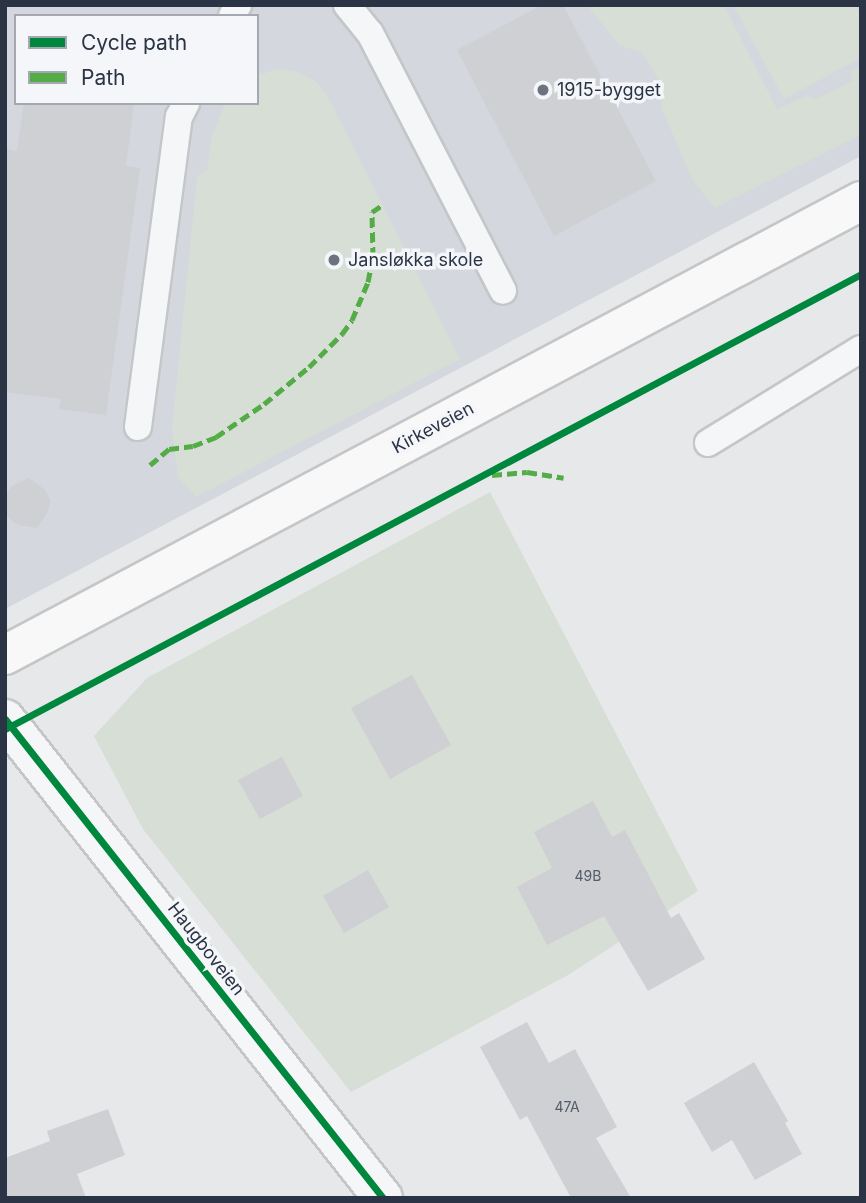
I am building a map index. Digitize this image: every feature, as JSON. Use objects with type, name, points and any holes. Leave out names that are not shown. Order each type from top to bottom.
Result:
[{"type":"main road","name":"Kirkeveien","points":[[5,655],[861,201]]},
{"type":"street","name":"Haugboveien","points":[[5,719],[383,1198]]},
{"type":"lane","points":[[347,5],[370,33],[503,291]]},
{"type":"lane","points":[[138,427],[179,117],[185,105]]},
{"type":"lane","points":[[708,443],[861,349]]},
{"type":"shaded area","name":"Jansløkka skole","points":[[5,5],[861,5],[861,156],[5,609]]},
{"type":"shaded area","points":[[587,5],[724,5],[777,109],[808,95],[814,100],[852,81],[850,71],[861,66],[861,135],[715,208],[693,181],[662,109],[657,77],[642,52],[620,46]]},
{"type":"shaded area","points":[[733,5],[855,5],[861,17],[861,58],[784,99]]},
{"type":"shaded area","points":[[280,69],[299,72],[315,81],[326,93],[460,359],[196,497],[178,477],[172,429],[197,176],[207,170],[212,136],[224,105],[259,105],[259,74]]},
{"type":"shaded area","points":[[490,492],[698,891],[568,975],[351,1092],[143,829],[94,736],[147,678]]},
{"type":"building","name":"1915-bygget","points":[[542,5],[563,5],[656,181],[554,236],[457,50]]},
{"type":"building","points":[[24,105],[134,105],[126,166],[140,168],[106,415],[59,409],[61,399],[5,392],[5,149],[17,151]]},
{"type":"building","points":[[29,478],[45,490],[50,500],[48,512],[37,528],[18,525],[5,515],[5,495],[13,485]]},
{"type":"building","points":[[412,675],[451,745],[390,779],[351,708]]},
{"type":"building","points":[[282,757],[303,796],[260,819],[238,780]]},
{"type":"building","points":[[593,801],[612,837],[625,830],[671,918],[679,913],[705,959],[648,991],[604,916],[547,945],[517,887],[552,868],[534,832]]},
{"type":"building","points":[[368,870],[389,907],[344,933],[323,896]]},
{"type":"building","points":[[527,1022],[549,1063],[575,1049],[617,1127],[596,1138],[631,1198],[571,1198],[527,1116],[520,1120],[480,1047]]},
{"type":"building","points":[[754,1062],[788,1121],[785,1123],[802,1154],[755,1180],[732,1140],[712,1152],[684,1103]]},
{"type":"building","points":[[108,1109],[125,1155],[77,1174],[86,1198],[5,1198],[5,1158],[50,1141],[47,1131]]},
{"type":"marked path","points":[[150,465],[169,449],[193,446],[216,437],[264,404],[309,367],[342,334],[352,320],[368,282],[373,257],[372,212],[384,204]]},
{"type":"marked path","points":[[492,475],[527,472],[564,478]]},
{"type":"cycle path","points":[[5,729],[861,274]]},
{"type":"cycle path","points":[[5,719],[383,1198]]},
{"type":"place","name":"1915-bygget","points":[[543,90]]},
{"type":"place","name":"Jansløkka skole","points":[[334,260]]}]
